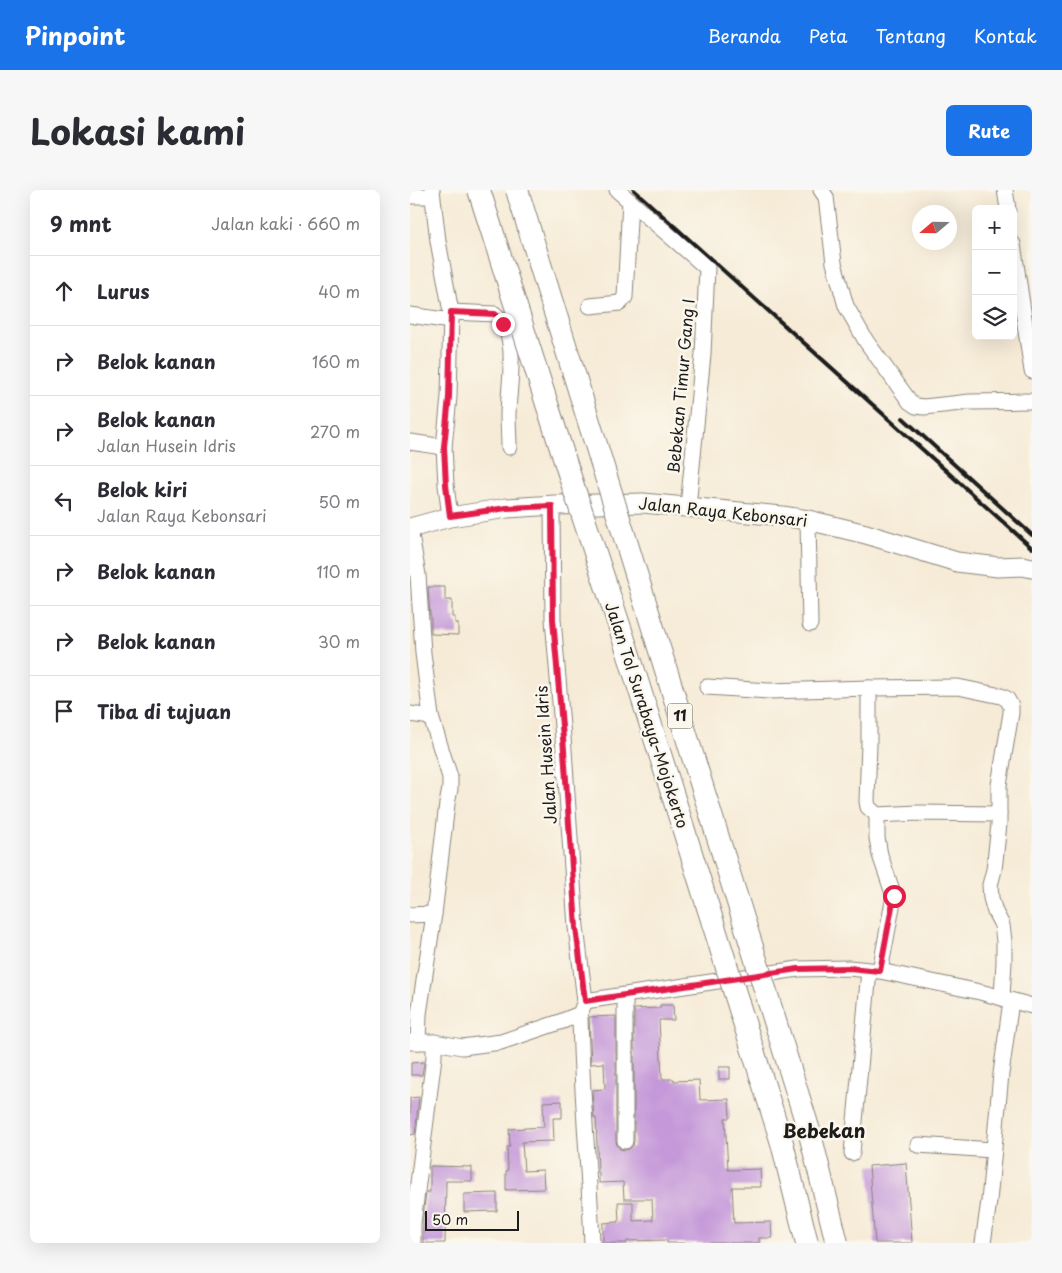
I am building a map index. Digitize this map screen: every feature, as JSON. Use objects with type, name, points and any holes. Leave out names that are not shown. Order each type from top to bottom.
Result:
[{"type":"highway","name":"Jalan Tol Surabaya–Mojokerto","points":[[480,190],[572,486],[627,649],[782,1143],[807,1243]]},
{"type":"highway","name":"Jalan Tol Surabaya–Mojokerto","points":[[518,190],[810,1134],[837,1243]]},
{"type":"main road","name":"Jalan Raya Kebonsari","points":[[410,529],[450,516],[507,508],[643,503],[808,520],[866,534],[957,562],[998,567],[1023,566],[1032,568]]},
{"type":"street","points":[[590,306],[620,303],[626,297],[630,201],[617,190]]},
{"type":"street","points":[[822,190],[826,196],[834,263],[846,306],[866,341],[910,402],[916,406],[924,407],[970,402],[1032,401]]},
{"type":"street","points":[[1005,190],[1007,205]]},
{"type":"street","points":[[410,196],[432,193],[451,317],[449,397],[444,447],[450,516]]},
{"type":"street","name":"Bebekan Timur Gang I","points":[[630,201],[707,268],[703,354],[688,507]]},
{"type":"street","points":[[1014,250],[1032,371]]},
{"type":"street","points":[[410,315],[451,317],[495,314],[500,318],[510,345],[511,354],[508,416],[509,447]]},
{"type":"street","points":[[410,442],[444,447]]},
{"type":"street","name":"Jalan Husein Idris","points":[[552,506],[553,619],[582,1008],[581,1062],[592,1243]]},
{"type":"street","points":[[808,520],[810,624]]},
{"type":"street","points":[[410,529],[418,575],[423,654],[431,717],[450,777],[434,914],[414,1042],[434,1042],[462,1047],[500,1042],[560,1022],[582,1008],[625,996],[798,969],[849,968],[874,971],[980,992],[1032,1006]]},
{"type":"street","points":[[708,687],[769,691],[958,686],[1001,696],[1011,706],[999,785],[999,814],[994,870],[990,884],[995,912],[1002,925],[1006,999],[989,1201],[983,1243]]},
{"type":"street","points":[[869,688],[868,807],[877,815],[918,813],[999,814]]},
{"type":"street","points":[[410,714],[431,717]]},
{"type":"street","points":[[852,1152],[874,971],[894,896],[880,855],[877,838],[877,815]]},
{"type":"street","points":[[410,915],[434,914]]},
{"type":"street","points":[[625,996],[625,1141]]},
{"type":"street","points":[[413,1243],[413,1224],[434,1057],[434,1042]]},
{"type":"street","points":[[918,1145],[993,1150]]},
{"type":"building","points":[[428,587],[445,587],[445,600],[452,600],[452,617],[455,617],[455,623],[458,623],[458,635],[431,634]]},
{"type":"building","points":[[660,1005],[673,1005],[674,1020],[659,1020],[662,1079],[674,1079],[674,1081],[699,1080],[700,1100],[729,1099],[730,1118],[725,1118],[728,1170],[760,1169],[761,1187],[732,1187],[734,1223],[771,1222],[772,1238],[759,1238],[759,1243],[667,1243],[667,1240],[603,1243],[603,1223],[619,1222],[618,1202],[633,1202],[633,1221],[653,1220],[652,1199],[624,1199],[623,1182],[599,1183],[596,1118],[594,1118],[592,1090],[605,1089],[604,1063],[591,1064],[589,1017],[616,1016],[616,1141],[620,1149],[625,1150],[633,1146],[634,1141],[634,1009],[660,1008]]},
{"type":"building","points":[[424,1062],[422,1075],[411,1075],[411,1063]]},
{"type":"building","points":[[719,1067],[730,1067],[730,1079],[719,1079]]},
{"type":"building","points":[[419,1097],[415,1134],[410,1135],[410,1098]]},
{"type":"building","points":[[562,1101],[562,1118],[553,1118],[554,1141],[522,1142],[524,1171],[543,1170],[544,1189],[506,1190],[506,1171],[508,1171],[507,1147],[510,1147],[509,1129],[544,1127],[543,1102]]},
{"type":"building","points":[[906,1163],[912,1243],[875,1243],[869,1166]]},
{"type":"building","points":[[430,1166],[472,1167],[472,1181],[446,1181],[445,1243],[423,1243],[423,1217],[426,1192],[430,1192]]},
{"type":"building","points":[[497,1193],[497,1211],[464,1212],[464,1194]]},
{"type":"railway","points":[[634,190],[1032,548]]},
{"type":"railway","points":[[903,418],[1032,535]]},
{"type":"district","name":"Bebekan","points":[[824,1131]]},
{"type":"route","points":[[503,324],[495,314],[451,312],[449,397],[444,447],[446,485],[450,516],[507,508],[552,506],[553,619],[576,927],[585,1001],[798,969],[849,968],[880,971],[894,896]]}]
